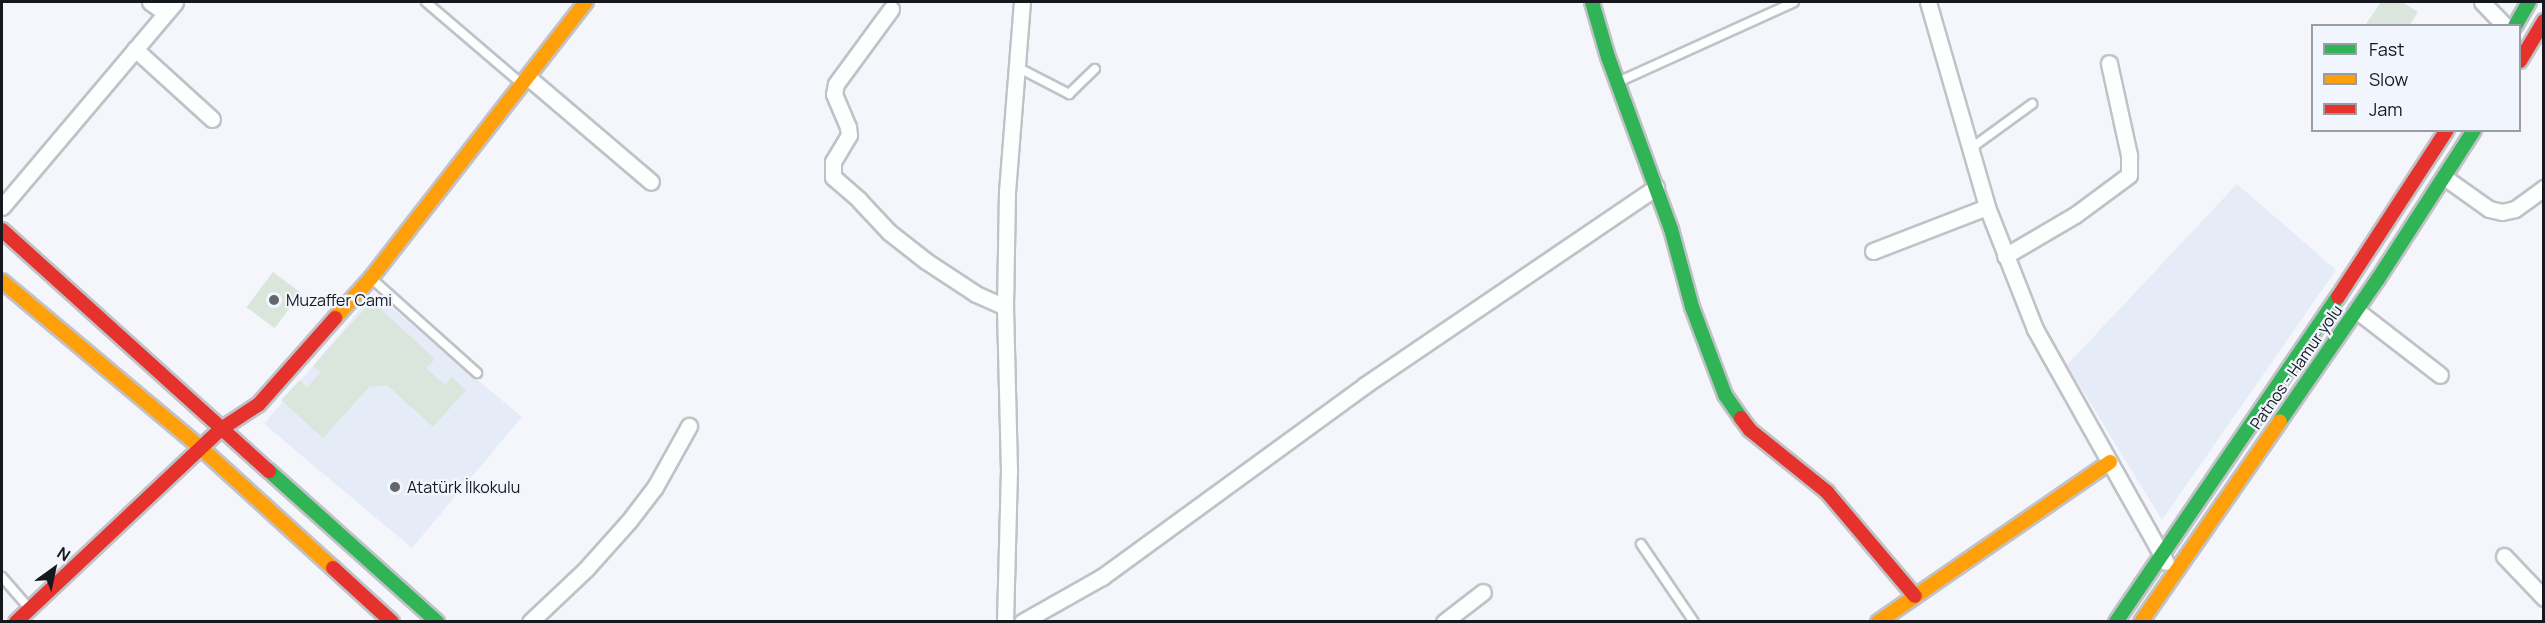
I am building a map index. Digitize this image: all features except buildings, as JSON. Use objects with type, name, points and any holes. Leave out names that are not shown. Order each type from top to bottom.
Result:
[{"type":"main road","points":[[16,621],[221,429],[259,404],[371,278],[586,2]]},
{"type":"main road","points":[[1592,2],[1617,82],[1671,229],[1692,307],[1725,396],[1736,414],[1750,430],[1827,492],[1915,596]]},
{"type":"main road","points":[[2516,24],[2529,2]]},
{"type":"main road","points":[[2522,50],[2544,21]]},
{"type":"main road","name":"Patnos - Hamur yolu","points":[[2116,621],[2359,266],[2446,132]]},
{"type":"main road","name":"Patnos - Hamur yolu","points":[[2141,621],[2356,310],[2474,132]]},
{"type":"main road","points":[[2,230],[437,621]]},
{"type":"main road","points":[[2,281],[201,448],[392,621]]},
{"type":"main road","points":[[1878,621],[2110,462]]},
{"type":"street","points":[[2,207],[171,7],[150,2]]},
{"type":"street","points":[[1005,621],[1009,471],[1005,307],[1007,192],[1015,66],[1022,2]]},
{"type":"street","points":[[1928,2],[1987,207],[2035,329],[2172,573]]},
{"type":"street","points":[[2482,2],[2503,24]]},
{"type":"street","points":[[891,9],[836,84],[834,94],[848,127],[849,135],[833,162],[833,177],[860,200],[889,232],[926,261],[976,294],[1005,307]]},
{"type":"street","points":[[135,49],[212,119]]},
{"type":"street","points":[[2005,256],[2075,215],[2129,175],[2129,155],[2109,63]]},
{"type":"street","points":[[526,81],[651,182]]},
{"type":"street","points":[[2444,177],[2489,209],[2502,212],[2515,209],[2544,188]]},
{"type":"street","points":[[1022,621],[1102,577],[1365,385],[1656,188]]},
{"type":"street","points":[[1873,251],[1987,207]]},
{"type":"street","points":[[2356,310],[2440,375]]},
{"type":"street","points":[[530,621],[586,569],[629,521],[655,487],[689,426]]},
{"type":"street","points":[[2504,556],[2544,598]]},
{"type":"street","points":[[1444,621],[1483,592]]},
{"type":"lane","points":[[426,2],[526,81]]},
{"type":"lane","points":[[1617,82],[1794,2]]},
{"type":"lane","points":[[1015,66],[1069,94],[1095,69]]},
{"type":"lane","points":[[1969,150],[2032,104]]},
{"type":"lane","points":[[371,278],[477,373]]},
{"type":"lane","points":[[1641,544],[1694,621]]},
{"type":"lane","points":[[2,577],[29,608]]},
{"type":"shaded area","points":[[2237,184],[2336,270],[2162,520],[2067,365]]},
{"type":"shaded area","name":"Atatürk İlkokulu","points":[[374,293],[522,417],[412,548],[264,424]]},
{"type":"traffic: fast","points":[[1592,2],[1608,57],[1671,229],[1692,307],[1725,395],[1741,418]]},
{"type":"traffic: fast","points":[[2516,24],[2529,2]]},
{"type":"traffic: fast","points":[[2280,421],[2378,279],[2473,132]]},
{"type":"traffic: fast","points":[[2116,622],[2338,297]]},
{"type":"traffic: fast","points":[[269,471],[437,622]]},
{"type":"traffic: slow","points":[[335,318],[371,278],[586,2]]},
{"type":"traffic: slow","points":[[2,281],[201,448],[333,568]]},
{"type":"traffic: slow","points":[[2141,622],[2280,421]]},
{"type":"traffic: slow","points":[[1878,622],[2110,462]]},
{"type":"traffic: jam","points":[[2521,59],[2544,21]]},
{"type":"traffic: jam","points":[[2338,297],[2446,132]]},
{"type":"traffic: jam","points":[[2,230],[269,471]]},
{"type":"traffic: jam","points":[[16,622],[221,429],[259,404],[335,318]]},
{"type":"traffic: jam","points":[[1741,418],[1750,430],[1827,492],[1915,596]]},
{"type":"traffic: jam","points":[[333,568],[392,622]]},
{"type":"place","name":"Muzaffer Cami","points":[[274,300]]},
{"type":"place","name":"Atatürk İlkokulu","points":[[395,487]]}]
